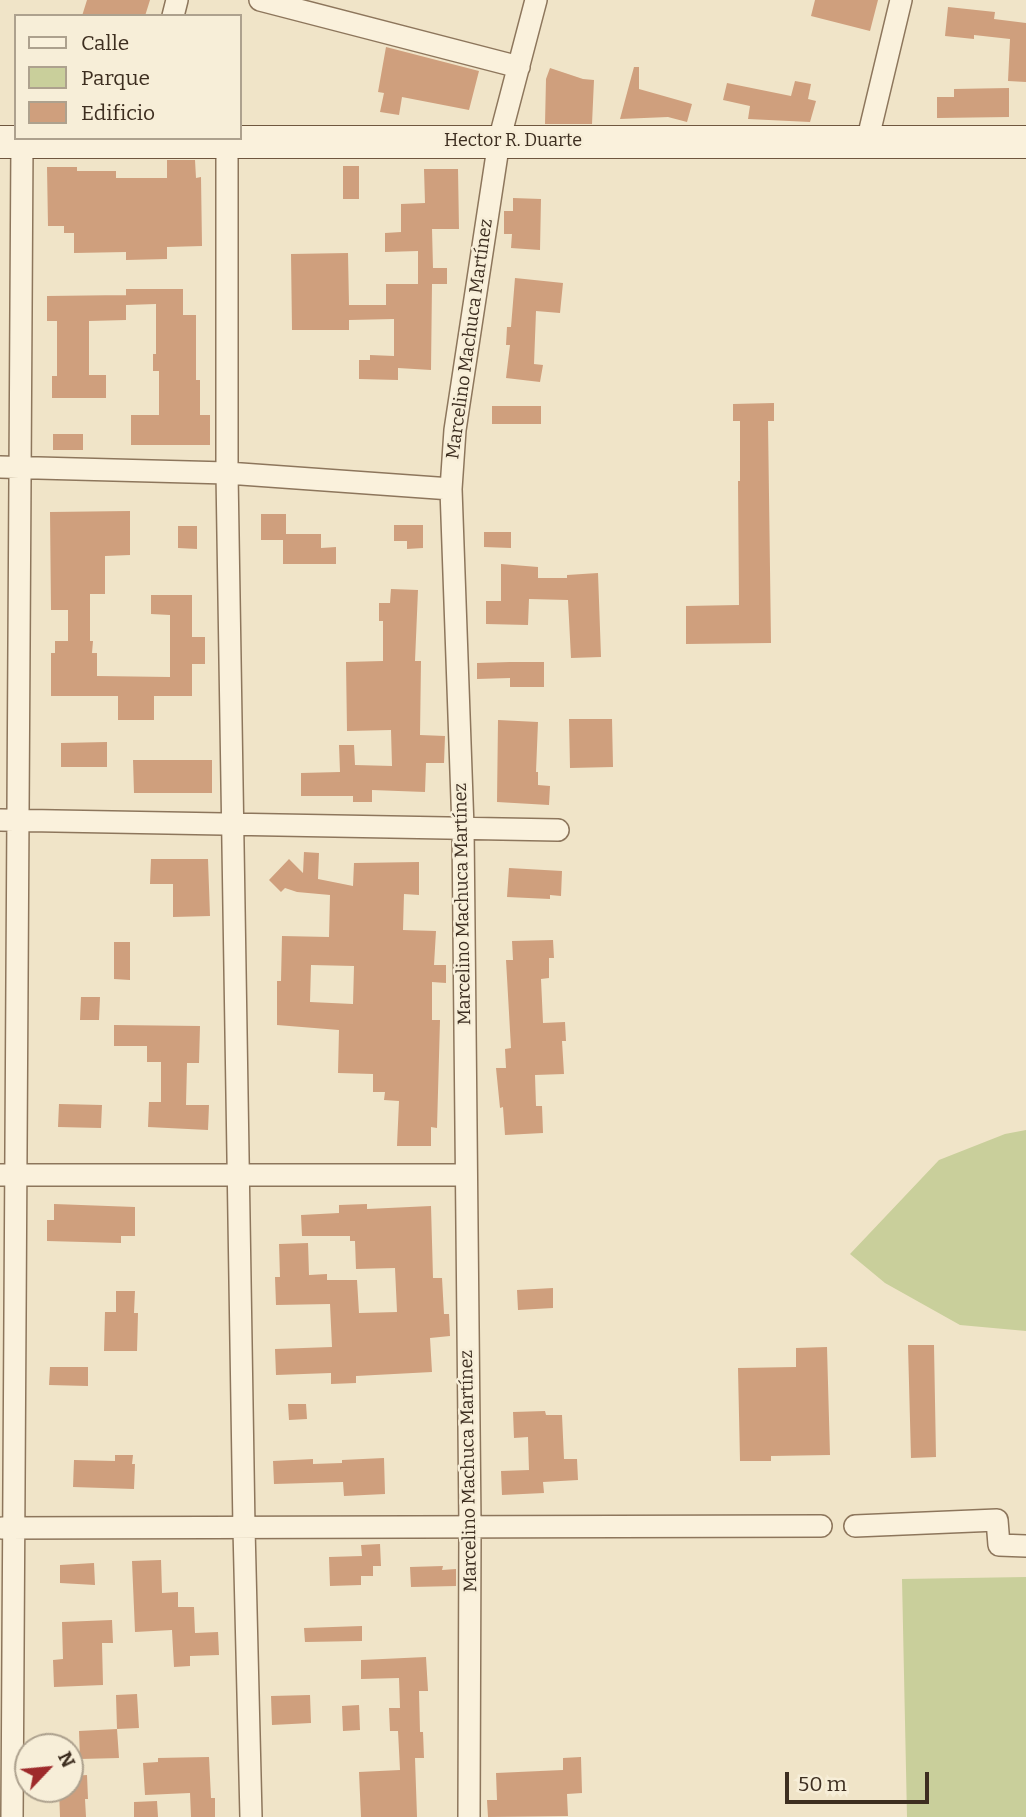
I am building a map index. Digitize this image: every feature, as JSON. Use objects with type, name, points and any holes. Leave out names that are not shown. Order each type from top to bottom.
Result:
[{"type":"street","points":[[260,0],[519,67]]},
{"type":"street","name":"Marcelino Machuca Martínez","points":[[469,1817],[470,1526],[463,828],[451,489],[455,430],[499,141],[536,0]]},
{"type":"street","points":[[867,142],[901,0]]},
{"type":"street","name":"Hector R. Duarte","points":[[11,142],[98,140]]},
{"type":"street","name":"Hector R. Duarte","points":[[184,140],[1026,142]]},
{"type":"street","points":[[227,141],[227,473],[251,1817]]},
{"type":"street","points":[[11,142],[7,1528],[12,1817]]},
{"type":"street","points":[[10,467],[227,473],[451,489]]},
{"type":"street","points":[[9,820],[558,830]]},
{"type":"street","points":[[8,1175],[465,1175]]},
{"type":"street","points":[[855,1526],[997,1520],[999,1545],[1026,1546]]},
{"type":"street","points":[[7,1528],[821,1527]]},
{"type":"green space","points":[[1026,1130],[1026,1331],[960,1325],[885,1283],[850,1254],[939,1160],[1005,1134]]},
{"type":"green space","points":[[1026,1577],[1026,1817],[907,1817],[902,1579]]},
{"type":"building","points":[[87,0],[150,0],[146,14],[83,14]]},
{"type":"building","points":[[815,0],[878,0],[870,31],[811,16]]},
{"type":"building","points":[[948,7],[995,12],[994,19],[1026,23],[1026,82],[1008,81],[1010,39],[974,35],[974,39],[945,36]]},
{"type":"building","points":[[386,47],[479,71],[469,110],[402,97],[399,115],[380,112],[384,93],[378,92]]},
{"type":"building","points":[[634,67],[639,67],[639,89],[692,104],[687,122],[668,117],[620,119]]},
{"type":"building","points":[[550,68],[594,80],[592,124],[545,124],[546,79]]},
{"type":"building","points":[[795,81],[811,84],[808,99],[816,101],[810,122],[748,119],[750,106],[723,100],[727,83],[791,96]]},
{"type":"building","points":[[1009,88],[1009,117],[937,118],[937,97],[954,97],[954,89]]},
{"type":"building","points":[[167,160],[195,160],[196,178],[201,177],[202,246],[167,247],[167,259],[126,260],[126,252],[74,253],[74,233],[64,233],[64,226],[48,226],[47,167],[77,167],[77,171],[116,171],[116,178],[167,178]]},
{"type":"building","points":[[343,166],[359,166],[359,199],[343,199]]},
{"type":"building","points":[[424,169],[458,169],[459,229],[432,229],[433,268],[447,268],[447,284],[432,284],[431,370],[398,368],[398,380],[359,379],[359,360],[370,360],[370,355],[394,356],[394,319],[349,320],[349,330],[292,330],[291,254],[348,253],[349,305],[386,305],[386,284],[418,284],[418,251],[385,252],[385,233],[401,232],[401,204],[425,203]]},
{"type":"building","points":[[513,198],[541,199],[540,250],[511,248],[512,234],[504,234],[504,211],[513,211]]},
{"type":"building","points":[[515,278],[563,283],[560,313],[536,311],[534,364],[543,365],[540,382],[506,378],[510,345],[506,345],[507,327],[511,327]]},
{"type":"building","points":[[126,289],[183,289],[183,315],[196,315],[196,380],[200,380],[200,415],[210,415],[210,445],[131,445],[131,415],[159,415],[159,371],[153,371],[153,354],[156,354],[156,304],[126,305]]},
{"type":"building","points":[[126,295],[126,320],[89,321],[89,375],[106,375],[106,398],[52,398],[52,376],[57,376],[57,321],[47,321],[47,296]]},
{"type":"building","points":[[774,403],[774,421],[768,421],[771,643],[686,644],[686,606],[739,605],[740,421],[733,421],[733,404]]},
{"type":"building","points":[[492,406],[541,406],[541,424],[492,424]]},
{"type":"building","points":[[53,434],[83,434],[83,450],[53,450]]},
{"type":"building","points":[[130,511],[130,555],[105,556],[105,594],[90,594],[90,641],[93,641],[92,653],[97,653],[97,676],[170,677],[170,615],[151,614],[151,595],[192,595],[192,637],[205,637],[205,664],[192,664],[192,696],[154,696],[154,720],[118,720],[118,696],[51,696],[51,653],[55,653],[55,641],[68,641],[68,610],[51,610],[50,512]]},
{"type":"building","points":[[261,514],[286,514],[286,534],[321,534],[321,548],[336,547],[336,564],[283,564],[283,540],[261,540]]},
{"type":"building","points":[[394,525],[423,525],[423,548],[407,549],[407,541],[394,541]]},
{"type":"building","points":[[178,526],[197,526],[197,549],[178,548]]},
{"type":"building","points":[[484,532],[511,532],[511,548],[484,547]]},
{"type":"building","points":[[501,564],[538,567],[538,578],[567,578],[567,575],[598,573],[601,657],[571,658],[568,600],[529,599],[528,625],[486,624],[486,601],[501,601]]},
{"type":"building","points":[[391,589],[418,590],[415,661],[421,661],[420,735],[445,736],[444,763],[426,763],[425,792],[372,790],[372,802],[353,802],[353,796],[301,796],[301,773],[340,772],[339,745],[354,745],[355,765],[392,766],[391,730],[347,731],[346,662],[383,661],[383,621],[379,621],[379,603],[390,603]]},
{"type":"building","points":[[544,662],[544,687],[510,687],[510,678],[477,679],[477,663]]},
{"type":"building","points":[[569,719],[612,719],[613,767],[570,768]]},
{"type":"building","points":[[498,720],[538,722],[536,772],[538,785],[550,786],[549,805],[497,802]]},
{"type":"building","points":[[107,742],[107,767],[61,767],[61,743]]},
{"type":"building","points":[[133,760],[212,760],[212,793],[134,793]]},
{"type":"building","points":[[304,852],[319,853],[318,879],[353,886],[354,863],[419,862],[419,895],[404,894],[403,930],[436,931],[434,965],[446,965],[446,983],[432,982],[432,1020],[440,1020],[437,1128],[431,1127],[431,1146],[397,1146],[399,1101],[384,1100],[385,1092],[373,1092],[373,1074],[338,1073],[339,1030],[277,1025],[277,981],[281,981],[282,936],[329,937],[330,895],[297,892],[285,888],[281,892],[269,880],[289,859],[303,873]],"holes":[[[311,965],[354,966],[353,1004],[310,1002]]]},
{"type":"building","points":[[151,859],[208,859],[210,916],[173,917],[173,884],[150,884]]},
{"type":"building","points":[[509,868],[562,871],[561,896],[550,895],[550,899],[507,897]]},
{"type":"building","points":[[553,940],[554,958],[549,958],[549,978],[541,979],[543,1023],[565,1022],[566,1041],[562,1041],[564,1074],[535,1075],[536,1106],[542,1106],[543,1133],[505,1135],[496,1068],[506,1068],[505,1049],[511,1048],[506,960],[513,960],[512,941]]},
{"type":"building","points":[[114,942],[130,942],[130,980],[114,979]]},
{"type":"building","points":[[81,997],[100,997],[99,1020],[80,1020]]},
{"type":"building","points":[[114,1025],[200,1026],[199,1063],[187,1063],[186,1105],[209,1105],[208,1130],[148,1127],[149,1102],[161,1102],[161,1062],[147,1062],[147,1046],[114,1046]]},
{"type":"building","points":[[59,1104],[102,1105],[101,1128],[58,1127]]},
{"type":"building","points":[[54,1204],[135,1207],[135,1236],[121,1236],[121,1243],[47,1241],[47,1220],[54,1220]]},
{"type":"building","points":[[367,1204],[367,1209],[431,1206],[433,1278],[442,1278],[444,1314],[449,1314],[450,1336],[430,1338],[432,1372],[356,1376],[356,1383],[331,1384],[331,1373],[276,1375],[275,1349],[332,1347],[330,1304],[276,1305],[275,1277],[280,1277],[279,1244],[308,1243],[309,1275],[327,1274],[327,1280],[357,1280],[359,1313],[397,1312],[395,1268],[356,1269],[355,1241],[350,1241],[350,1236],[302,1236],[301,1215],[339,1213],[339,1205]]},
{"type":"building","points":[[553,1288],[553,1308],[518,1310],[517,1290]]},
{"type":"building","points":[[116,1291],[135,1291],[134,1313],[138,1313],[137,1351],[104,1351],[105,1312],[116,1312]]},
{"type":"building","points":[[908,1345],[934,1345],[936,1457],[911,1458]]},
{"type":"building","points":[[827,1347],[830,1455],[771,1456],[771,1461],[740,1461],[738,1368],[796,1367],[796,1348]]},
{"type":"building","points":[[50,1367],[88,1367],[88,1386],[49,1385]]},
{"type":"building","points":[[288,1404],[306,1404],[307,1419],[289,1420]]},
{"type":"building","points":[[545,1411],[546,1415],[562,1415],[564,1459],[577,1459],[578,1480],[543,1482],[544,1493],[502,1495],[501,1471],[529,1470],[528,1437],[514,1438],[513,1412]]},
{"type":"building","points":[[115,1455],[133,1455],[134,1489],[73,1487],[74,1460],[115,1461]]},
{"type":"building","points":[[384,1458],[385,1494],[344,1496],[343,1482],[274,1484],[273,1461],[313,1459],[313,1464]]},
{"type":"building","points":[[380,1544],[381,1566],[373,1566],[373,1576],[361,1576],[361,1585],[330,1586],[329,1557],[362,1556],[361,1545]]},
{"type":"building","points":[[161,1560],[162,1593],[178,1592],[178,1607],[194,1607],[195,1633],[218,1632],[219,1655],[190,1656],[190,1666],[174,1667],[172,1630],[135,1632],[132,1561]]},
{"type":"building","points":[[94,1563],[95,1585],[60,1583],[60,1565]]},
{"type":"building","points":[[443,1566],[442,1570],[456,1569],[456,1586],[411,1587],[410,1567]]},
{"type":"building","points":[[112,1620],[113,1643],[102,1643],[103,1685],[54,1687],[53,1660],[63,1659],[62,1622]]},
{"type":"building","points":[[362,1626],[362,1641],[305,1642],[304,1628]]},
{"type":"building","points":[[426,1657],[428,1691],[419,1691],[424,1758],[415,1758],[417,1817],[361,1817],[359,1772],[400,1770],[398,1731],[390,1731],[389,1708],[400,1708],[399,1678],[361,1679],[361,1660]]},
{"type":"building","points":[[137,1694],[139,1728],[117,1729],[116,1695]]},
{"type":"building","points":[[310,1695],[311,1723],[272,1725],[271,1696]]},
{"type":"building","points":[[359,1705],[360,1730],[343,1731],[342,1706]]},
{"type":"building","points":[[117,1729],[119,1758],[84,1759],[84,1733],[79,1731]]},
{"type":"building","points":[[209,1757],[215,1817],[191,1817],[190,1793],[145,1795],[143,1763],[158,1762],[158,1758]]},
{"type":"building","points":[[581,1757],[582,1793],[567,1794],[568,1816],[488,1817],[487,1800],[497,1800],[496,1773],[563,1770],[563,1758]]},
{"type":"building","points":[[84,1775],[87,1775],[86,1817],[60,1817],[60,1803],[84,1803]]},
{"type":"building","points":[[157,1801],[158,1817],[134,1817],[134,1802]]}]
